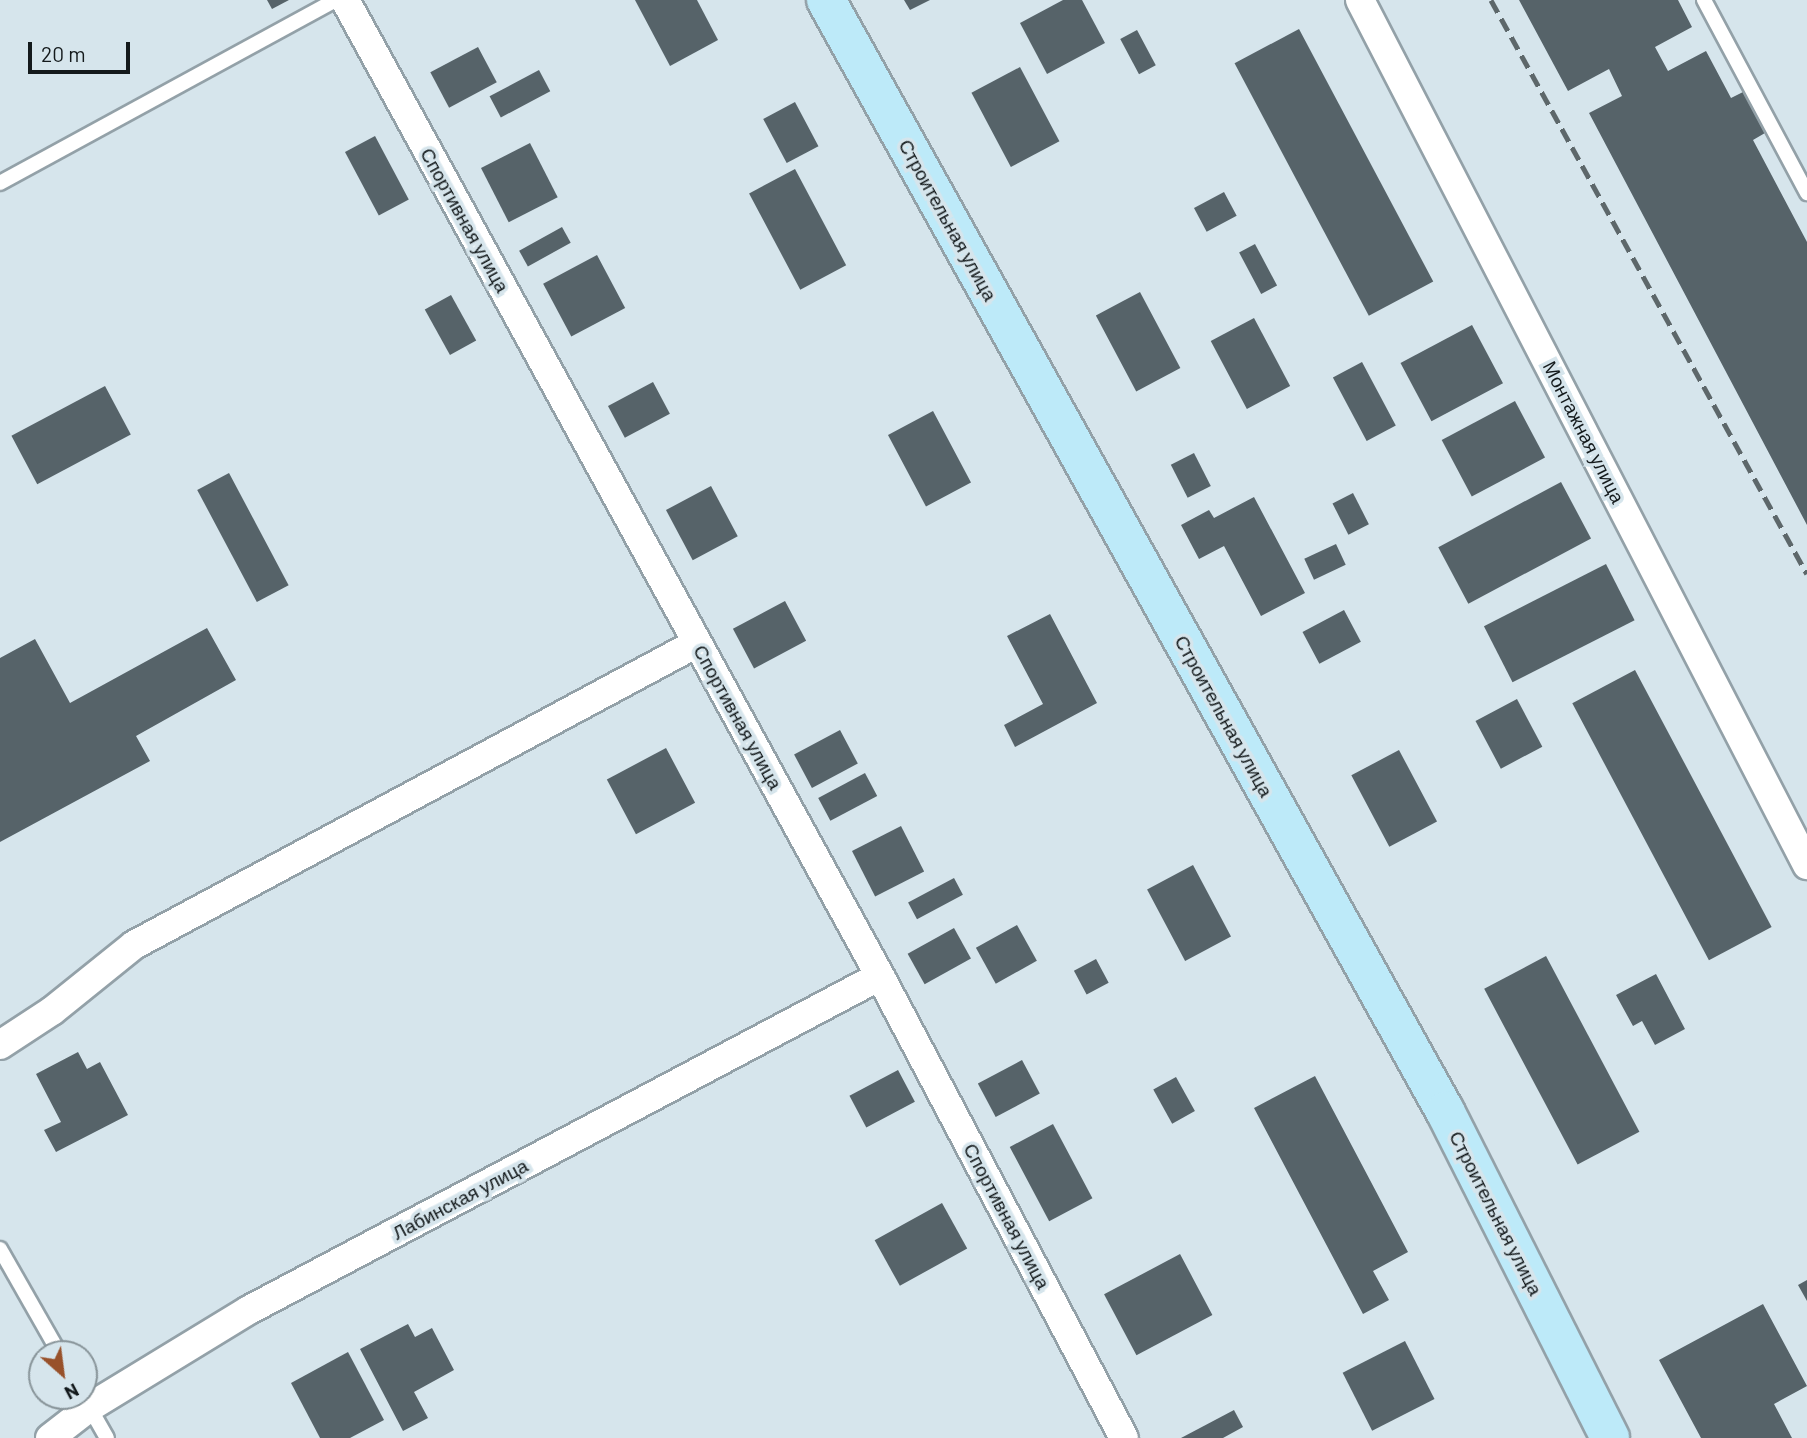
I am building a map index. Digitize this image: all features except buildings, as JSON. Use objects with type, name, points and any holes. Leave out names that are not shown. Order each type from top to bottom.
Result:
[{"type":"street","name":"Спортивная улица","points":[[345,0],[880,976],[1124,1438]]},
{"type":"street","name":"Строительная улица","points":[[826,0],[1445,1111],[1610,1438]]},
{"type":"street","name":"Монтажная улица","points":[[1360,0],[1807,865]]},
{"type":"street","points":[[0,1045],[52,1011],[134,945],[697,643]]},
{"type":"street","name":"Лабинская улица","points":[[98,1395],[249,1311],[880,976]]},
{"type":"street","name":"Лабинская улица","points":[[50,1438],[78,1410]]},
{"type":"lane","points":[[0,183],[335,0]]},
{"type":"lane","points":[[1704,0],[1807,193]]},
{"type":"lane","points":[[0,1249],[52,1340]]},
{"type":"lane","points":[[92,1410],[107,1438]]},
{"type":"railway","points":[[1491,0],[1807,574]]}]
